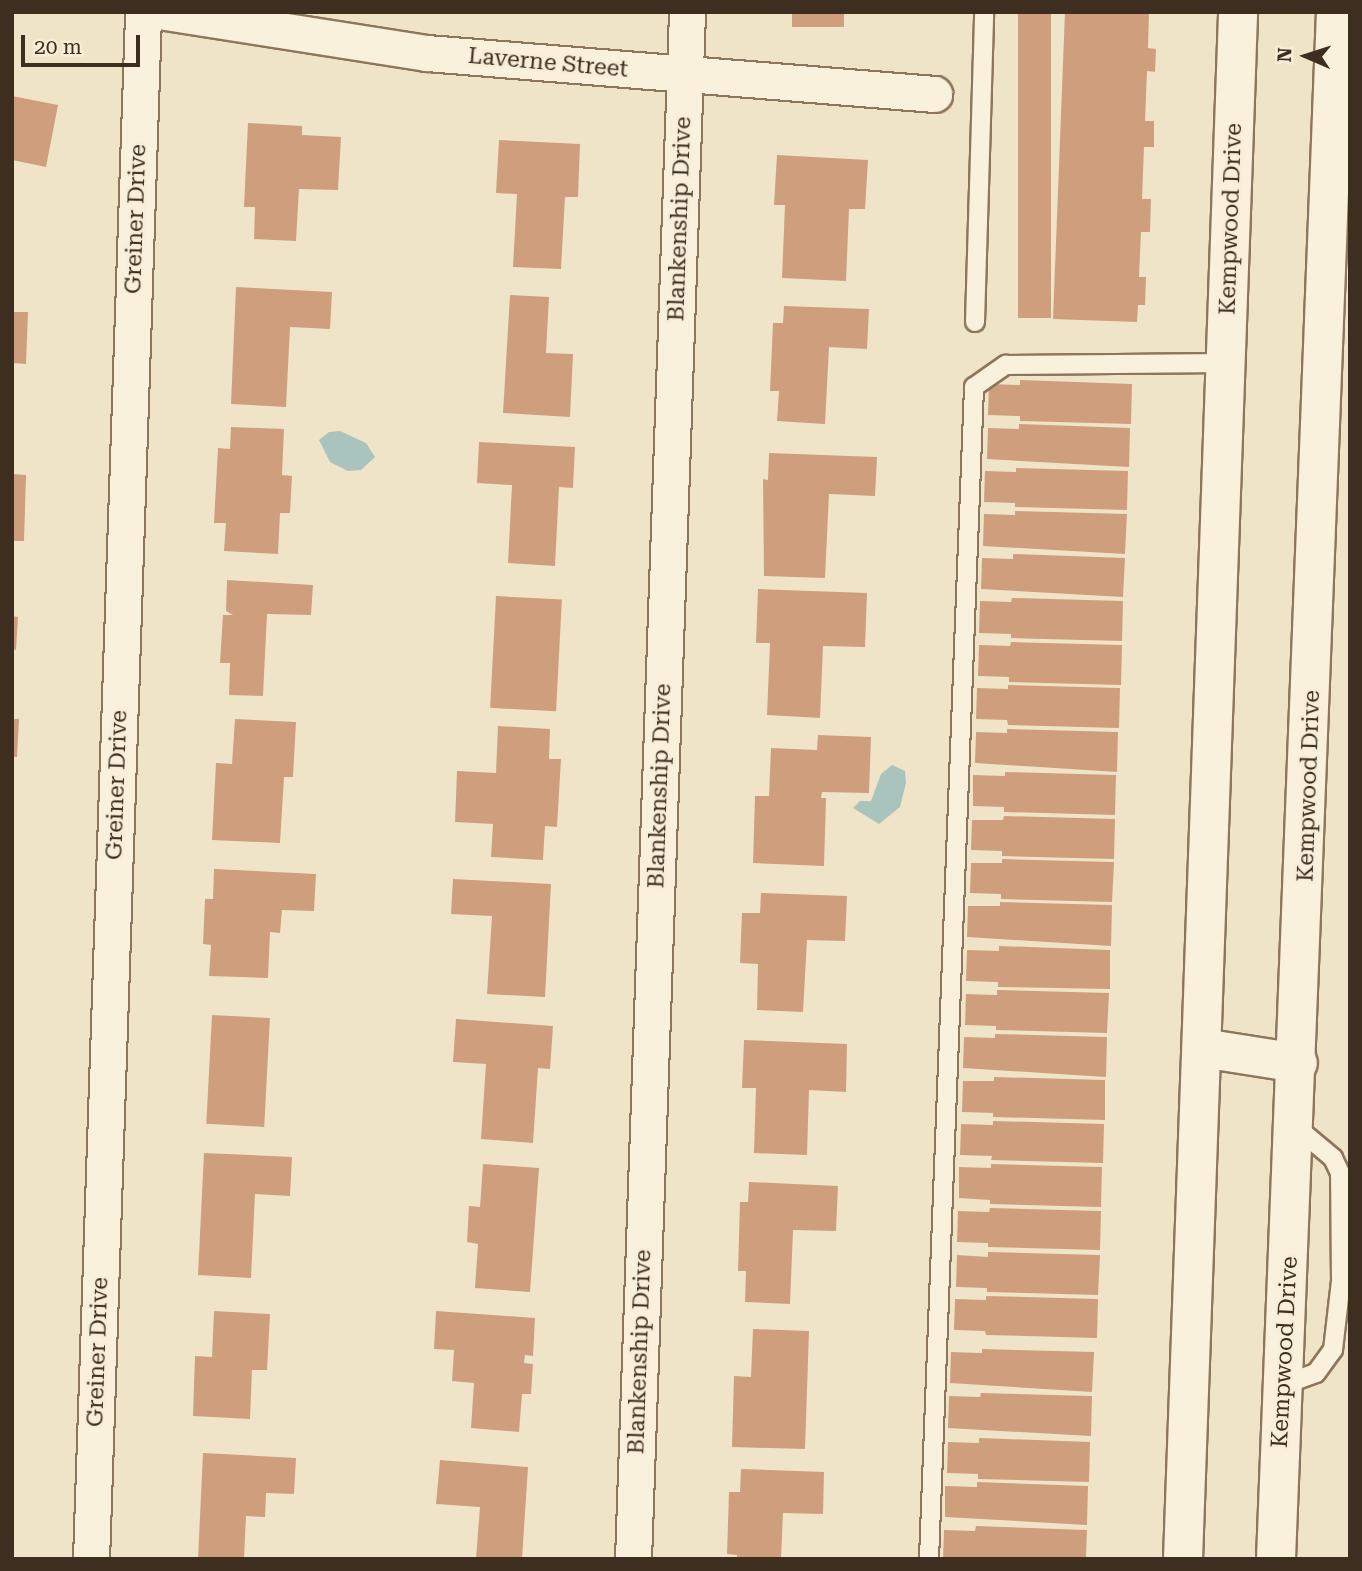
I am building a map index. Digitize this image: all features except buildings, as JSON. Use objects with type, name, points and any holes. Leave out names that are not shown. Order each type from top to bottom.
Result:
[{"type":"main road","name":"Kempwood Drive","points":[[1183,1559],[1238,12]]},
{"type":"main road","name":"Kempwood Drive","points":[[1276,1559],[1298,1063],[1336,12]]},
{"type":"main road","points":[[1202,1048],[1298,1063]]},
{"type":"street","name":"Greiner Drive","points":[[91,1559],[143,12]]},
{"type":"street","name":"Laverne Street","points":[[165,12],[427,53],[934,94]]},
{"type":"street","name":"Blankenship Drive","points":[[633,1559],[687,12]]},
{"type":"lane","points":[[975,322],[985,12]]},
{"type":"lane","points":[[929,1559],[974,387],[1006,365],[1225,363]]},
{"type":"lane","points":[[1283,1385],[1316,1373],[1334,1350],[1341,1281],[1340,1173],[1333,1158],[1295,1126]]},
{"type":"water","points":[[340,431],[366,443],[375,457],[361,470],[348,471],[330,462],[319,440],[329,432]]},
{"type":"water","points":[[892,765],[905,771],[906,783],[900,807],[879,824],[853,808],[860,801],[871,801],[881,774]]}]
